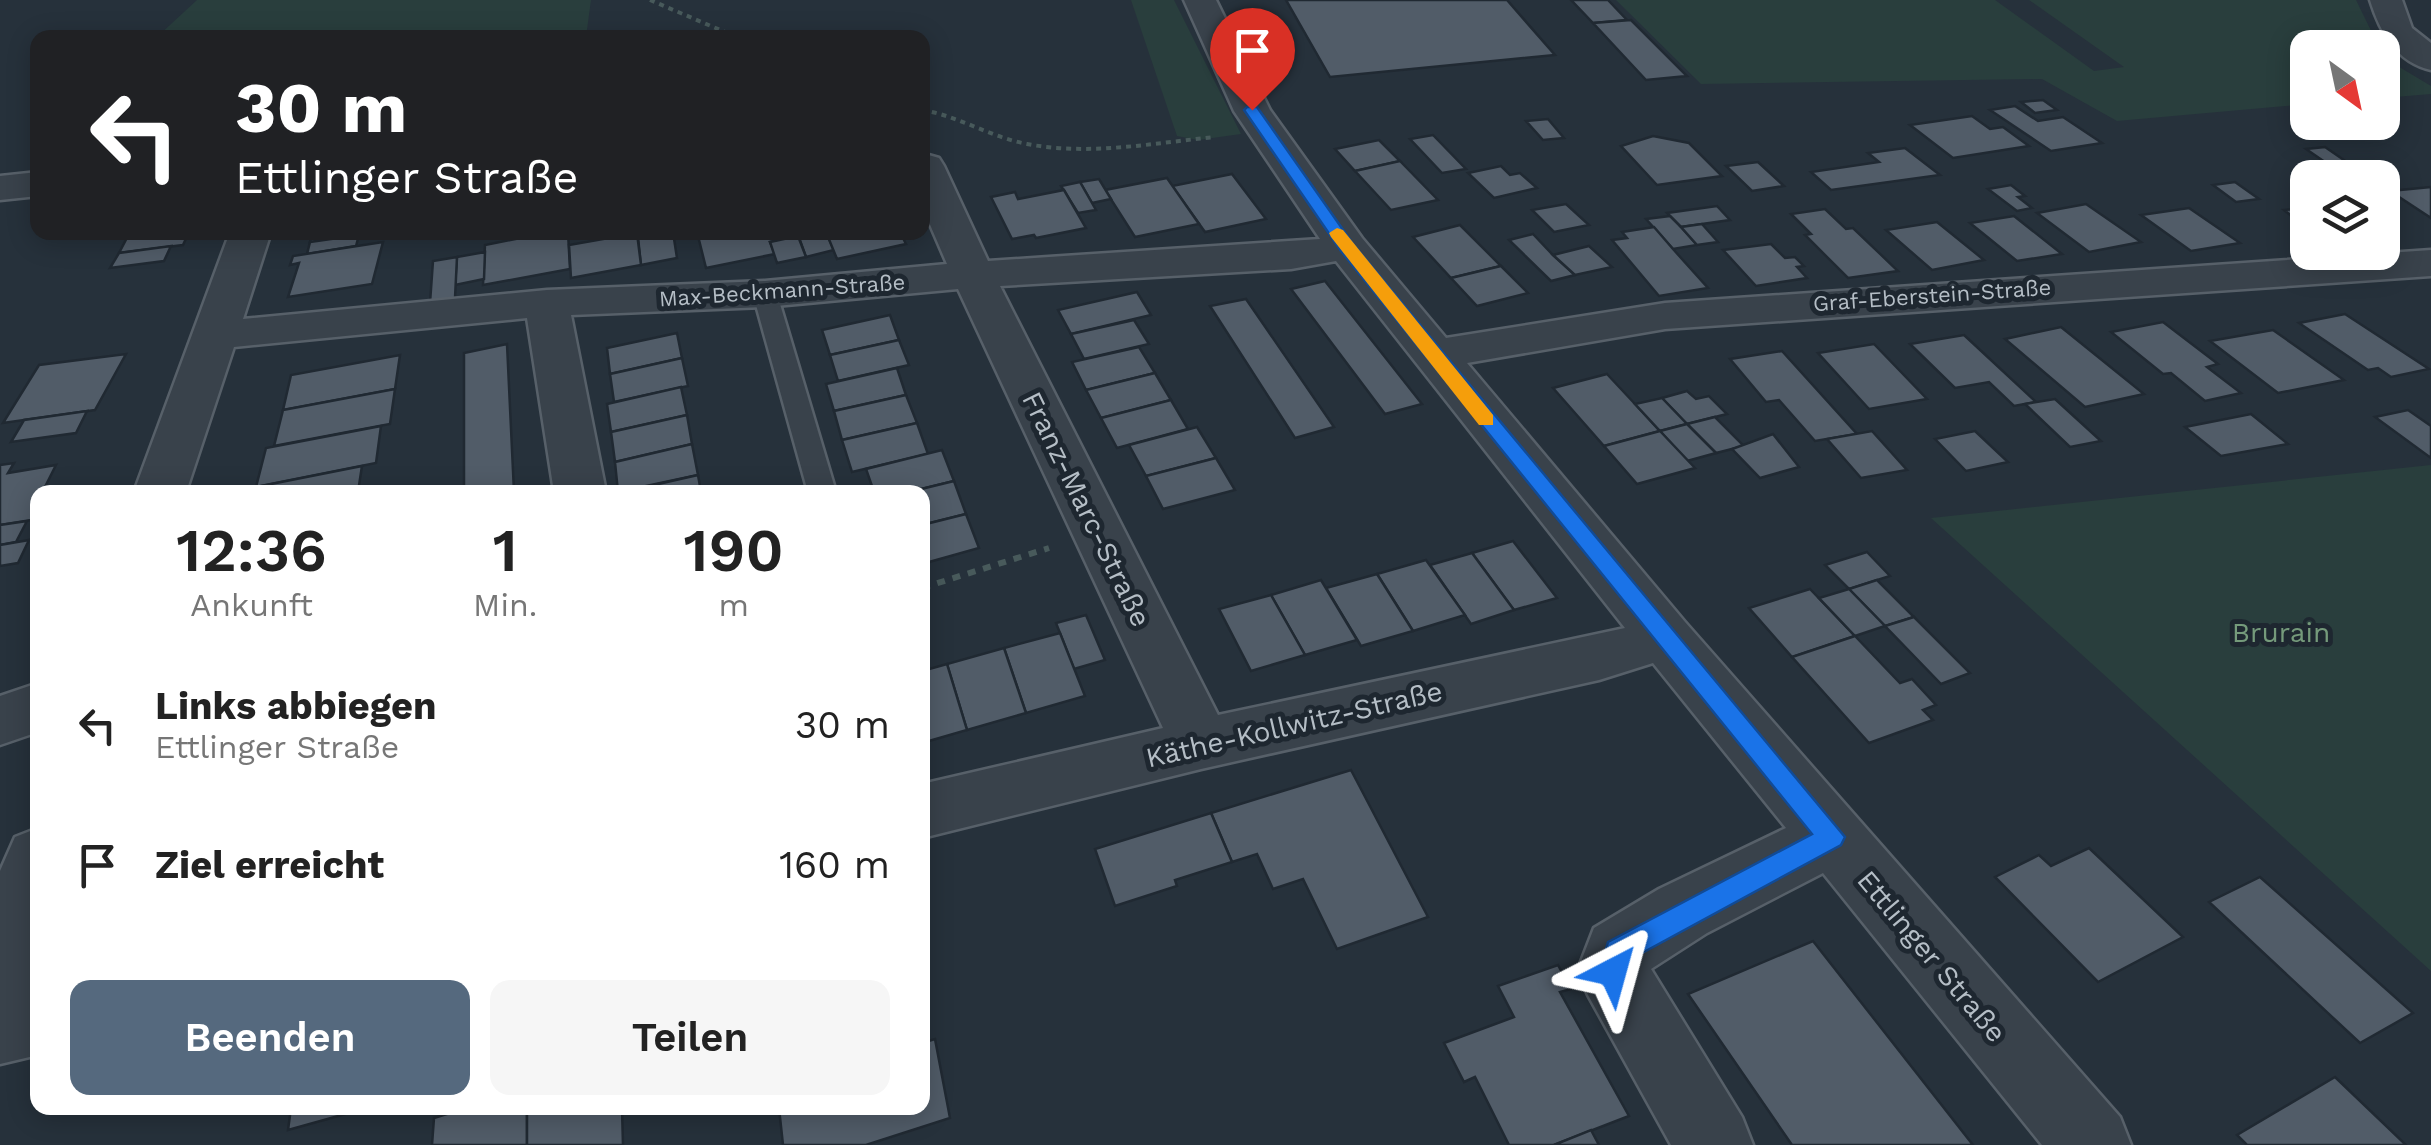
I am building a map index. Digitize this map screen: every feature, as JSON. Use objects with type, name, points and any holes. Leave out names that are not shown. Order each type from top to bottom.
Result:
[{"type":"street","name":"Ettlinger Straße","points":[[1200,0],[1266,134],[1347,247],[1665,637],[2092,1145]]},
{"type":"street","points":[[2387,0],[2397,32],[2428,58]]},
{"type":"street","points":[[2423,19],[2418,35],[2428,58]]},
{"type":"street","name":"Franz-Marc-Straße","points":[[930,177],[1200,744]]},
{"type":"street","points":[[0,188],[30,185]]},
{"type":"street","points":[[163,485],[248,240]]},
{"type":"street","name":"Max-Beckmann-Straße","points":[[217,334],[546,304],[765,294],[974,275],[1291,256],[1347,247]]},
{"type":"street","name":"Graf-Eberstein-Straße","points":[[1436,354],[1684,314],[1874,298],[2431,264]]},
{"type":"street","points":[[546,304],[579,485]]},
{"type":"street","name":"Käthe-Kollwitz-Straße","points":[[930,809],[1200,744],[1598,658],[1665,637]]},
{"type":"street","points":[[0,721],[30,711]]},
{"type":"street","points":[[1714,1145],[1613,972],[1619,951],[1683,912],[1832,837]]},
{"type":"street","points":[[0,976],[30,881]]},
{"type":"street","points":[[0,1029],[30,1022]]},
{"type":"lane","points":[[765,294],[820,485]]},
{"type":"path","points":[[650,0],[719,30]]},
{"type":"path","points":[[930,113],[1021,143],[1056,148],[1120,149],[1266,134]]},
{"type":"path","points":[[930,586],[1098,533]]},
{"type":"green space","points":[[197,0],[591,0],[587,30],[165,30]]},
{"type":"green space","points":[[1131,0],[1174,0],[1241,134],[1198,140],[1177,136]]},
{"type":"green space","points":[[1616,0],[1995,0],[2094,71],[2124,67],[2029,0],[2356,0],[2371,30],[2290,30],[2290,106],[2117,121],[2042,79],[1701,84]]},
{"type":"green space","points":[[2400,67],[2431,86],[2431,94],[2400,97]]},
{"type":"green space","name":"Brurain","points":[[2431,465],[2431,971],[1931,518]]},
{"type":"building","points":[[1286,0],[1507,0],[1555,55],[1330,77]]},
{"type":"building","points":[[1571,0],[1608,0],[1627,20],[1593,23]]},
{"type":"building","points":[[1631,20],[1687,76],[1646,80],[1593,23]]},
{"type":"building","points":[[2043,100],[2057,110],[2035,113],[2021,102]]},
{"type":"building","points":[[2015,106],[2038,121],[2063,117],[2102,143],[2051,151],[1990,110]]},
{"type":"building","points":[[1972,116],[1990,129],[2003,127],[2029,146],[1953,158],[1910,125]]},
{"type":"building","points":[[1548,119],[1564,138],[1543,140],[1526,121]]},
{"type":"building","points":[[1433,135],[1466,169],[1442,173],[1410,139]]},
{"type":"building","points":[[1653,136],[1689,143],[1722,176],[1657,185],[1621,146]]},
{"type":"building","points":[[1379,140],[1400,161],[1355,171],[1335,149]]},
{"type":"building","points":[[2325,147],[2344,160],[2322,160],[2306,149]]},
{"type":"building","points":[[1905,148],[1940,175],[1831,190],[1811,172],[1879,162],[1868,153]]},
{"type":"building","points":[[1400,161],[1438,200],[1391,210],[1355,171]]},
{"type":"building","points":[[1758,162],[1784,186],[1752,191],[1726,166]]},
{"type":"building","points":[[1501,166],[1510,175],[1520,173],[1537,188],[1494,198],[1468,173]]},
{"type":"building","points":[[1232,174],[1266,219],[1205,232],[1172,186]]},
{"type":"building","points":[[1167,178],[1199,224],[1135,237],[1105,190]]},
{"type":"building","points":[[1099,179],[1111,199],[1092,203],[1080,182]]},
{"type":"building","points":[[1080,182],[1096,210],[1078,213],[1061,186]]},
{"type":"building","points":[[2235,182],[2259,199],[2236,202],[2213,185]]},
{"type":"building","points":[[2011,185],[2032,208],[2017,211],[1988,189]]},
{"type":"building","points":[[2431,187],[2431,218],[2400,198],[2400,190]]},
{"type":"building","points":[[1064,190],[1086,228],[1036,238],[1034,235],[1012,239],[991,197],[1015,192],[1018,199]]},
{"type":"building","points":[[1566,204],[1589,225],[1554,232],[1532,210]]},
{"type":"building","points":[[2086,204],[2141,242],[2089,252],[2037,213]]},
{"type":"building","points":[[1717,206],[1730,220],[1681,227],[1667,213]]},
{"type":"building","points":[[2189,208],[2240,243],[2191,251],[2141,215]]},
{"type":"building","points":[[1825,209],[1846,229],[1853,228],[1898,271],[1848,278],[1805,235],[1811,234],[1791,214]]},
{"type":"building","points":[[1670,216],[1697,245],[1673,249],[1646,219]]},
{"type":"building","points":[[2014,216],[2062,254],[2017,261],[1970,223]]},
{"type":"building","points":[[1937,222],[1984,260],[1932,270],[1886,230]]},
{"type":"building","points":[[1702,224],[1718,242],[1697,245],[1681,227]]},
{"type":"building","points":[[1460,225],[1501,266],[1451,278],[1413,237]]},
{"type":"building","points":[[1654,227],[1708,288],[1659,296],[1612,240],[1627,238],[1622,232]]},
{"type":"building","points":[[1533,234],[1575,275],[1551,281],[1509,240]]},
{"type":"building","points":[[126,240],[185,240],[183,245],[119,253]]},
{"type":"building","points":[[358,240],[356,246],[307,254],[310,242]]},
{"type":"building","points":[[510,240],[568,240],[570,269],[483,285],[485,245]]},
{"type":"building","points":[[638,240],[674,240],[677,258],[641,265]]},
{"type":"building","points":[[638,240],[641,265],[571,278],[569,245]]},
{"type":"building","points":[[699,240],[777,240],[770,242],[775,254],[706,268]]},
{"type":"building","points":[[800,240],[830,240],[834,250],[806,257]]},
{"type":"building","points":[[800,240],[806,257],[777,263],[770,242]]},
{"type":"building","points":[[829,240],[904,240],[906,244],[837,259]]},
{"type":"building","points":[[383,242],[372,284],[288,297],[299,263],[290,265],[293,256]]},
{"type":"building","points":[[1771,244],[1785,258],[1795,257],[1804,266],[1797,267],[1807,278],[1756,286],[1723,250]]},
{"type":"building","points":[[171,246],[164,261],[110,268],[119,253]]},
{"type":"building","points":[[1589,246],[1612,267],[1575,275],[1553,255]]},
{"type":"building","points":[[485,252],[484,279],[455,285],[457,257]]},
{"type":"building","points":[[457,257],[455,298],[430,303],[433,261]]},
{"type":"building","points":[[1501,266],[1528,293],[1477,306],[1451,278]]},
{"type":"building","points":[[1325,281],[1422,404],[1385,414],[1291,289]]},
{"type":"building","points":[[1137,292],[1151,315],[1071,334],[1058,310]]},
{"type":"building","points":[[1246,299],[1334,427],[1295,438],[1210,306]]},
{"type":"building","points":[[2345,314],[2429,369],[2391,377],[2378,368],[2368,370],[2299,323]]},
{"type":"building","points":[[890,315],[899,340],[830,355],[822,330]]},
{"type":"building","points":[[1134,320],[1149,344],[1084,359],[1071,334]]},
{"type":"building","points":[[2163,322],[2218,364],[2207,367],[2241,393],[2205,401],[2171,373],[2163,374],[2111,332]]},
{"type":"building","points":[[2061,327],[2144,394],[2085,407],[2005,339]]},
{"type":"building","points":[[2273,330],[2344,380],[2278,393],[2210,341]]},
{"type":"building","points":[[677,333],[682,358],[610,374],[607,348]]},
{"type":"building","points":[[1964,335],[2036,402],[2014,406],[1989,382],[1955,388],[1910,344]]},
{"type":"building","points":[[899,340],[909,365],[838,381],[830,355]]},
{"type":"building","points":[[507,344],[514,485],[464,485],[464,353]]},
{"type":"building","points":[[1874,344],[1927,399],[1869,409],[1818,353]]},
{"type":"building","points":[[1139,347],[1155,373],[1086,390],[1072,362]]},
{"type":"building","points":[[1782,351],[1857,434],[1815,441],[1779,400],[1766,402],[1730,359]]},
{"type":"building","points":[[126,354],[95,410],[3,423],[39,365]]},
{"type":"building","points":[[400,355],[395,389],[283,410],[291,375]]},
{"type":"building","points":[[682,358],[688,386],[614,402],[610,374]]},
{"type":"building","points":[[897,368],[906,395],[834,411],[826,384]]},
{"type":"building","points":[[1155,373],[1171,400],[1101,418],[1086,390]]},
{"type":"building","points":[[1607,374],[1660,431],[1604,446],[1553,388]]},
{"type":"building","points":[[681,387],[687,415],[611,432],[607,404]]},
{"type":"building","points":[[395,389],[390,424],[274,446],[283,410]]},
{"type":"building","points":[[1687,391],[1696,399],[1709,396],[1727,414],[1687,424],[1662,398]]},
{"type":"building","points":[[906,395],[917,423],[842,440],[834,411]]},
{"type":"building","points":[[1662,398],[1687,424],[1660,431],[1635,404]]},
{"type":"building","points":[[2055,399],[2101,441],[2070,447],[2025,404]]},
{"type":"building","points":[[1171,400],[1188,429],[1117,448],[1101,418]]},
{"type":"building","points":[[2408,410],[2431,426],[2431,458],[2375,417]]},
{"type":"building","points":[[87,411],[76,433],[11,442],[24,420]]},
{"type":"building","points":[[2251,414],[2288,444],[2221,456],[2185,427]]},
{"type":"building","points":[[687,415],[692,444],[615,462],[611,432]]},
{"type":"building","points":[[1715,417],[1744,446],[1716,453],[1687,424]]},
{"type":"building","points":[[917,423],[928,454],[852,472],[842,440]]},
{"type":"building","points":[[1687,424],[1716,453],[1687,461],[1660,431]]},
{"type":"building","points":[[381,426],[376,463],[257,485],[266,448]]},
{"type":"building","points":[[1197,427],[1216,458],[1146,476],[1129,445]]},
{"type":"building","points":[[1660,431],[1695,468],[1637,484],[1604,446]]},
{"type":"building","points":[[1872,431],[1907,470],[1861,478],[1827,439]]},
{"type":"building","points":[[1975,431],[2008,462],[1966,471],[1935,439]]},
{"type":"building","points":[[1773,434],[1799,467],[1760,478],[1732,449]]},
{"type":"building","points":[[692,444],[698,475],[651,485],[617,485],[615,462]]},
{"type":"building","points":[[942,450],[954,481],[930,487],[872,485],[866,469]]},
{"type":"building","points":[[1216,458],[1235,490],[1163,509],[1146,476]]},
{"type":"building","points":[[14,463],[8,473],[56,465],[46,485],[30,485],[30,520],[0,525],[0,465]]},
{"type":"building","points":[[362,466],[359,485],[266,485]]},
{"type":"building","points":[[698,475],[700,485],[654,485]]},
{"type":"building","points":[[954,481],[966,514],[930,523],[930,487]]},
{"type":"building","points":[[966,514],[979,548],[930,562],[930,523]]},
{"type":"building","points":[[27,521],[16,542],[0,545],[0,525]]},
{"type":"building","points":[[29,540],[18,563],[0,566],[0,545]]},
{"type":"building","points":[[1513,541],[1557,598],[1514,610],[1472,553]]},
{"type":"building","points":[[1867,552],[1890,576],[1849,589],[1825,565]]},
{"type":"building","points":[[1472,553],[1514,610],[1471,624],[1430,565]]},
{"type":"building","points":[[1426,560],[1465,615],[1413,631],[1377,574]]},
{"type":"building","points":[[1377,574],[1413,631],[1361,646],[1326,588]]},
{"type":"building","points":[[1321,580],[1357,640],[1305,655],[1271,595]]},
{"type":"building","points":[[1877,580],[1914,617],[1885,626],[1849,589]]},
{"type":"building","points":[[1810,589],[1855,636],[1792,657],[1749,608]]},
{"type":"building","points":[[1849,589],[1885,626],[1855,636],[1819,598]]},
{"type":"building","points":[[1271,595],[1305,655],[1251,671],[1219,609]]},
{"type":"building","points":[[1086,615],[1105,660],[1074,669],[1056,623]]},
{"type":"building","points":[[1914,617],[1970,673],[1941,684],[1885,626]]},
{"type":"building","points":[[1060,633],[1085,696],[1026,713],[1004,648]]},
{"type":"building","points":[[1855,636],[1900,683],[1912,679],[1936,705],[1923,710],[1933,720],[1869,743],[1792,657]]},
{"type":"building","points":[[1004,648],[1026,713],[967,730],[947,664]]},
{"type":"building","points":[[947,664],[967,730],[930,741],[930,669]]},
{"type":"building","points":[[1351,770],[1428,917],[1337,949],[1303,879],[1273,889],[1257,854],[1232,862],[1211,813]]},
{"type":"building","points":[[1211,813],[1232,862],[1175,880],[1177,886],[1115,906],[1095,849]]},
{"type":"building","points":[[2089,848],[2183,937],[2098,982],[1995,877],[2039,855],[2051,866]]},
{"type":"building","points":[[2260,877],[2413,1013],[2360,1043],[2209,902]]},
{"type":"building","points":[[1813,941],[1973,1145],[1792,1145],[1688,994]]},
{"type":"building","points":[[1558,965],[1571,989],[1560,992],[1629,1116],[1554,1145],[1509,1145],[1475,1077],[1464,1082],[1444,1043],[1514,1017],[1498,986]]},
{"type":"building","points":[[935,1039],[950,1118],[866,1145],[783,1145],[780,1115],[930,1115],[930,1041]]},
{"type":"building","points":[[2335,1077],[2406,1145],[2247,1145],[2237,1135]]},
{"type":"building","points":[[290,1115],[342,1115],[288,1130]]},
{"type":"building","points":[[527,1115],[527,1145],[432,1145],[434,1118]]},
{"type":"building","points":[[527,1115],[622,1115],[623,1145],[527,1145]]},
{"type":"building","points":[[1591,1130],[1599,1145],[1554,1145]]},
{"type":"slow traffic","points":[[1337,233],[1486,420]]},
{"type":"route","points":[[1252,110],[1347,247],[1832,837],[1651,931],[1619,951],[1613,972]]}]
